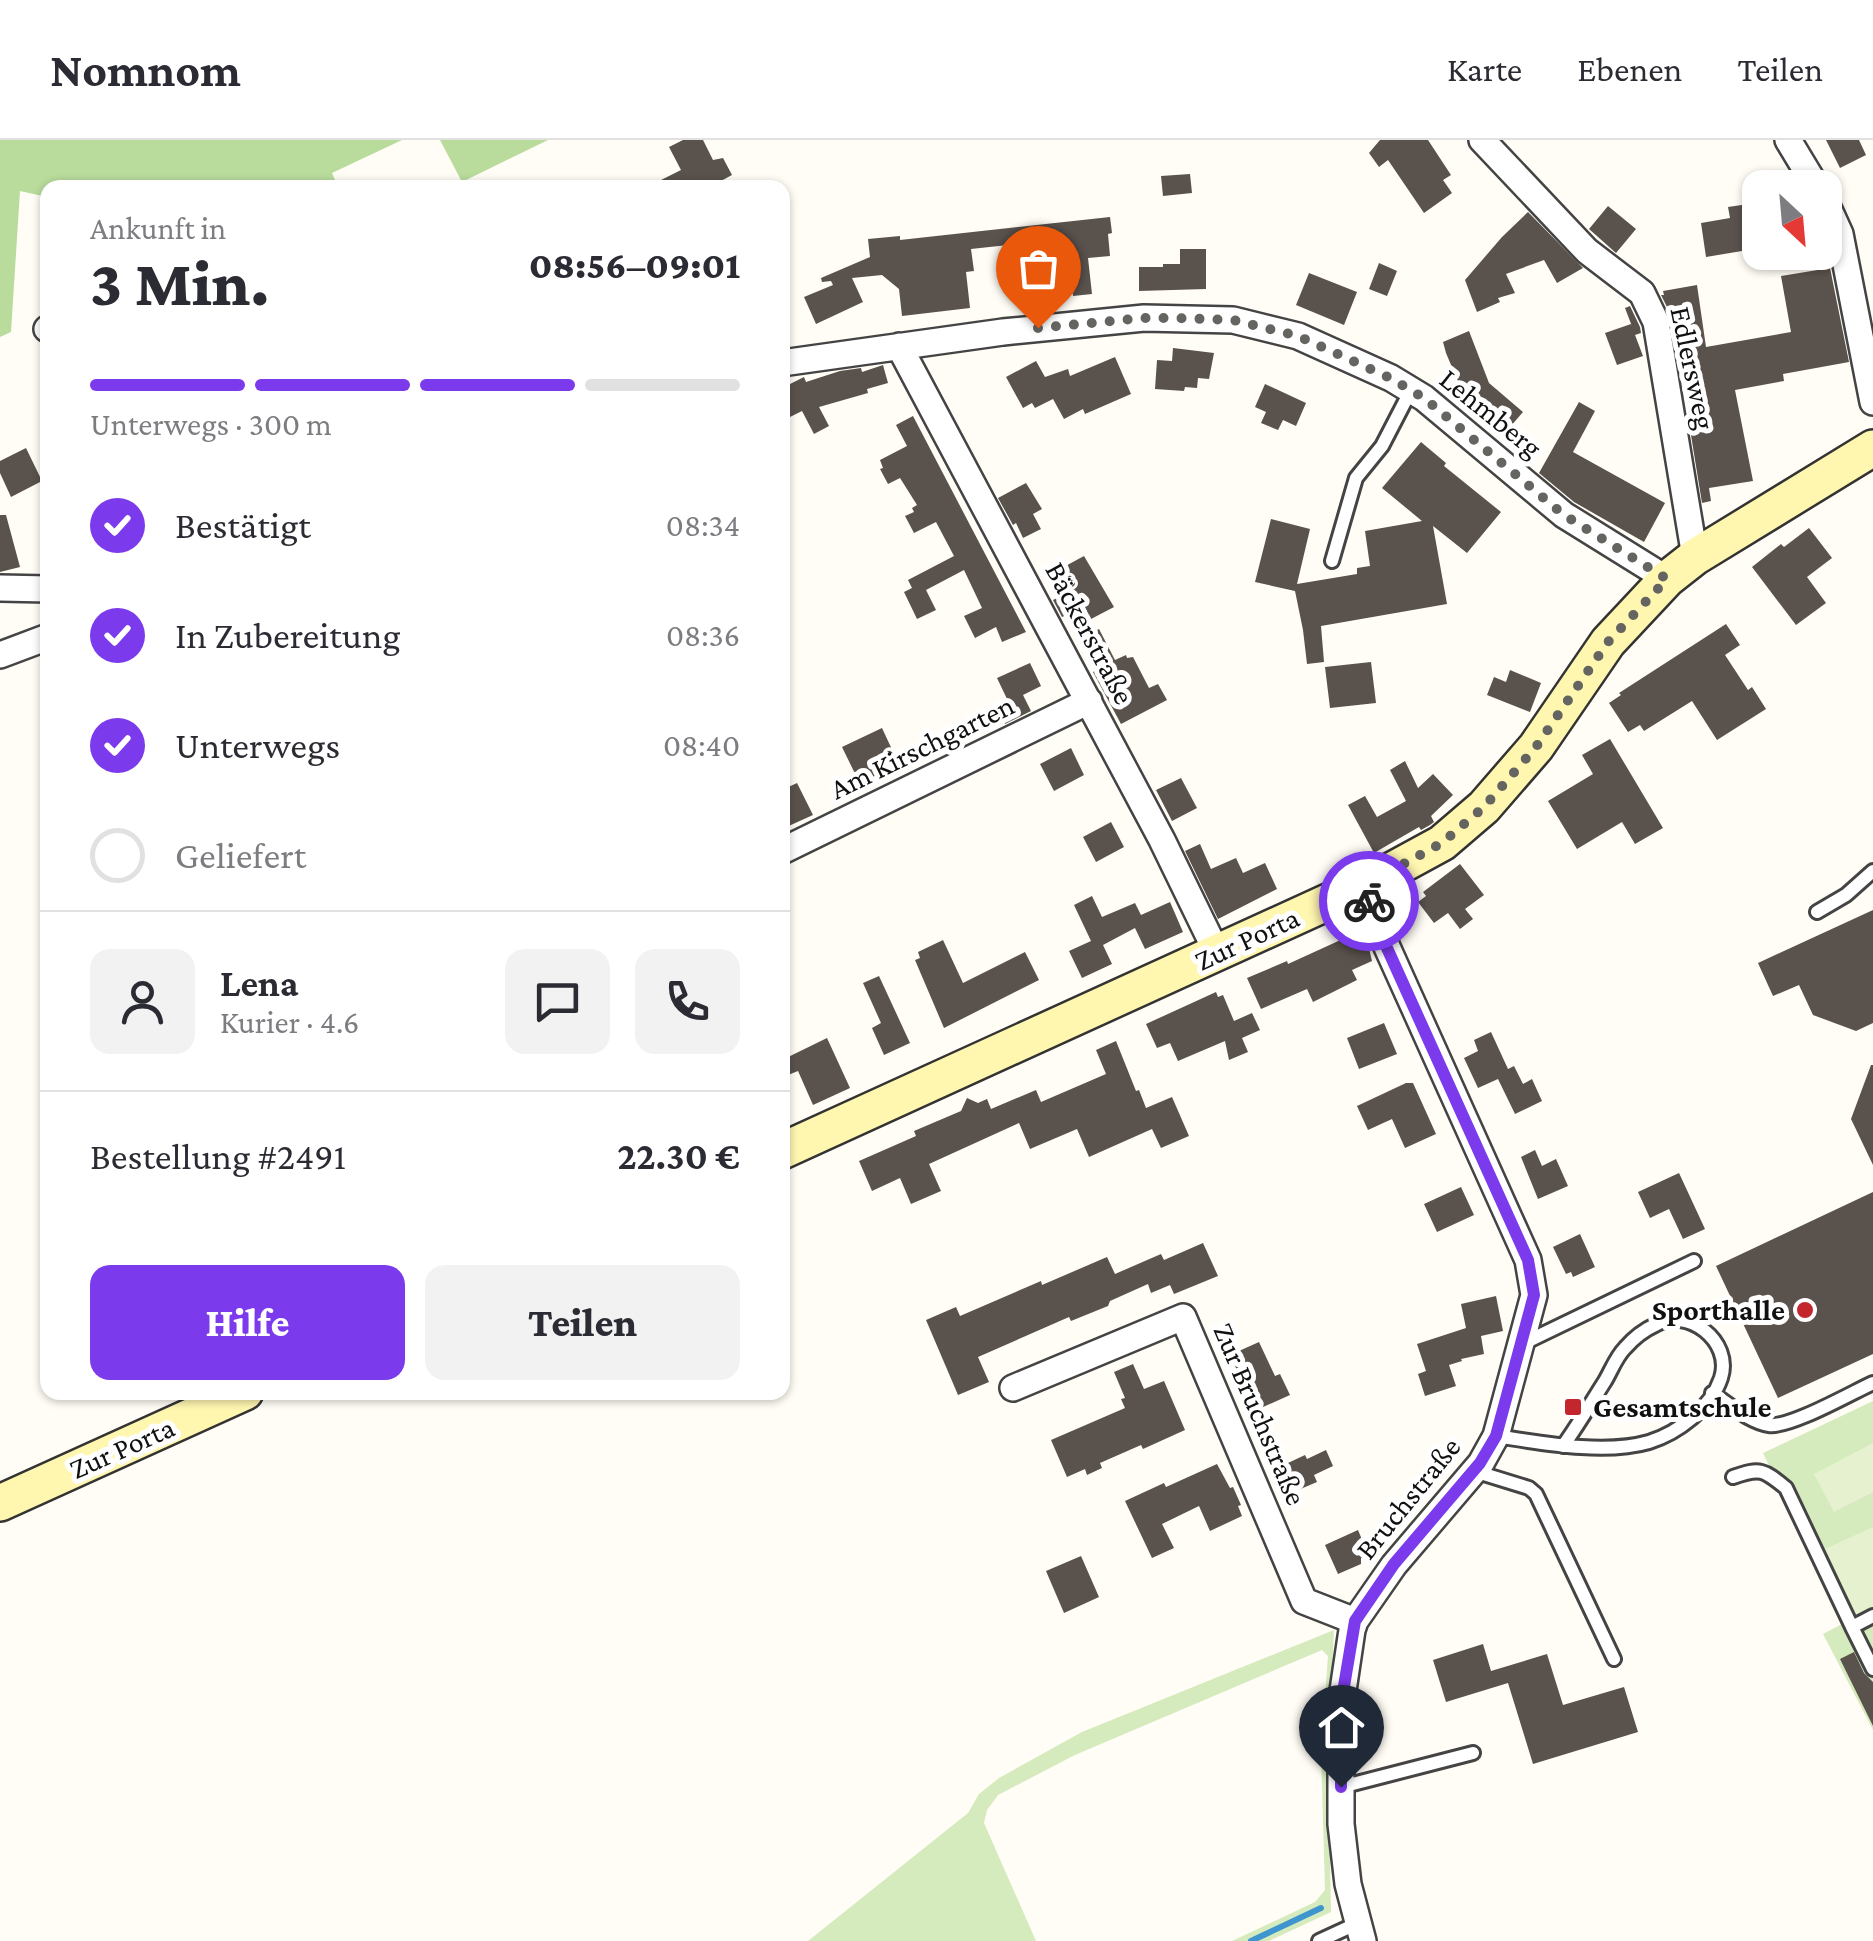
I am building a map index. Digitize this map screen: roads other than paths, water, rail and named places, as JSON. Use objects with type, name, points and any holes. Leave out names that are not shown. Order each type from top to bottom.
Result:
[{"type":"main road","name":"Zur Porta","points":[[790,1147],[1363,886],[1442,843],[1484,807],[1536,747],[1608,642],[1667,579],[1873,448]]},
{"type":"main road","name":"Zur Porta","points":[[0,1502],[227,1400]]},
{"type":"street","name":"Edlersweg","points":[[1482,140],[1588,251],[1642,293],[1656,322],[1695,558]]},
{"type":"street","points":[[1788,140],[1806,170]]},
{"type":"street","points":[[1842,244],[1873,402]]},
{"type":"street","name":"Lehmberg","points":[[790,362],[1002,332],[1144,318],[1233,320],[1298,336],[1424,398],[1564,515],[1667,579]]},
{"type":"street","name":"Bäckerstraße","points":[[899,346],[1162,840],[1217,953]]},
{"type":"street","points":[[0,588],[40,589]]},
{"type":"street","points":[[0,655],[40,639]]},
{"type":"street","name":"Am Kirschgarten","points":[[790,847],[1089,701]]},
{"type":"street","name":"Bruchstraße","points":[[1360,1932],[1348,1884],[1341,1824],[1341,1704],[1355,1621],[1394,1564],[1474,1471],[1496,1436],[1534,1295],[1528,1260],[1387,948],[1363,886]]},
{"type":"street","name":"Zur Bruchstraße","points":[[1013,1388],[1184,1317],[1304,1601],[1355,1621]]},
{"type":"lane","points":[[1332,561],[1356,478],[1382,446],[1411,390]]},
{"type":"lane","points":[[1817,912],[1846,895],[1873,871]]},
{"type":"lane","points":[[1522,1344],[1694,1261]]},
{"type":"lane","points":[[1496,1436],[1563,1446],[1600,1447],[1654,1440],[1698,1413],[1712,1394],[1722,1376],[1722,1358],[1714,1339],[1698,1325],[1682,1319],[1659,1322],[1624,1349],[1563,1446]]},
{"type":"lane","points":[[1712,1394],[1770,1426],[1790,1422],[1872,1388]]},
{"type":"lane","points":[[1474,1471],[1530,1488],[1536,1494],[1614,1659]]},
{"type":"lane","points":[[1733,1477],[1766,1472],[1786,1488],[1872,1663]]},
{"type":"lane","points":[[1852,1626],[1873,1616]]},
{"type":"lane","points":[[1341,1787],[1473,1752]]},
{"type":"lane","points":[[1319,1941],[1360,1932]]},
{"type":"waterway","points":[[1251,1941],[1321,1908]]},
{"type":"place","name":"Sporthalle","points":[[1805,1310]]},
{"type":"place","name":"Gesamtschule","points":[[1573,1407]]}]
